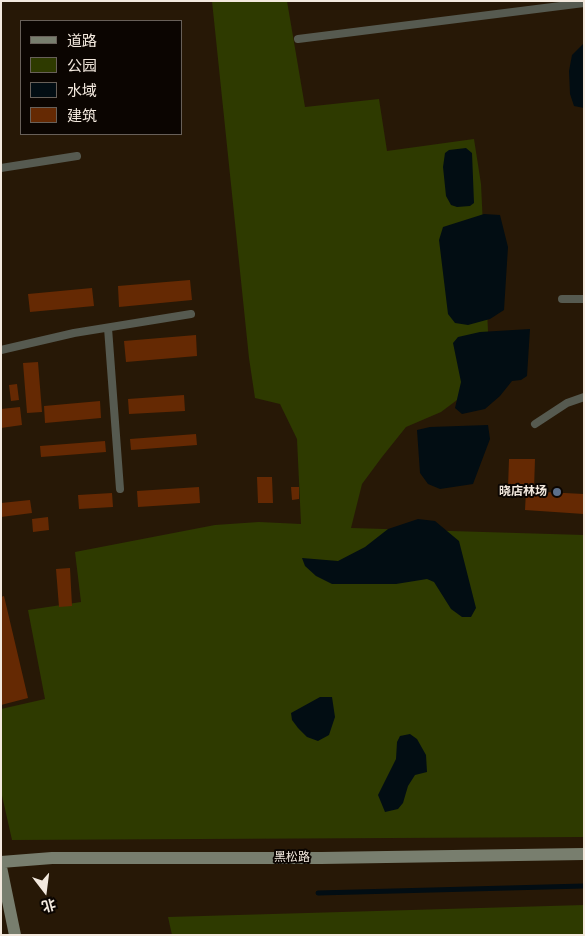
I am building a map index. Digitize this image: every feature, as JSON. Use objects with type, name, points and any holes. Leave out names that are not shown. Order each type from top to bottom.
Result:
[{"type":"street","name":"黑松路","points":[[1,862],[52,858],[321,858],[584,854]]},
{"type":"street","points":[[1,867],[15,935]]},
{"type":"lane","points":[[298,38],[584,3]]},
{"type":"lane","points":[[1,168],[77,156]]},
{"type":"lane","points":[[562,299],[584,298]]},
{"type":"lane","points":[[1,350],[108,328],[191,314]]},
{"type":"lane","points":[[108,328],[120,489]]},
{"type":"lane","points":[[535,424],[566,404],[584,397]]},
{"type":"green space","points":[[212,1],[287,1],[305,107],[379,99],[387,151],[474,139],[481,184],[489,352],[469,391],[441,412],[406,427],[382,457],[362,484],[351,528],[584,535],[584,837],[12,840],[1,791],[1,709],[45,699],[28,610],[81,602],[75,552],[215,525],[259,522],[301,524],[297,439],[280,404],[255,398],[249,358]]},
{"type":"green space","points":[[584,905],[584,935],[172,935],[168,917]]},
{"type":"water","points":[[584,43],[584,108],[574,106],[570,94],[569,71],[572,55]]},
{"type":"water","points":[[466,148],[472,153],[474,203],[470,206],[457,207],[451,205],[446,196],[443,167],[445,153],[449,150]]},
{"type":"water","points":[[484,214],[500,215],[508,247],[504,310],[490,319],[468,325],[455,323],[448,314],[439,240],[443,227]]},
{"type":"water","points":[[530,329],[527,376],[521,380],[512,381],[500,396],[485,409],[462,414],[455,408],[461,382],[453,343],[458,337],[480,332]]},
{"type":"water","points":[[488,425],[490,439],[473,484],[440,489],[428,484],[420,473],[417,430],[430,427]]},
{"type":"water","points":[[418,519],[435,521],[459,541],[476,608],[471,617],[462,617],[451,609],[434,582],[427,579],[396,584],[332,584],[316,576],[305,566],[302,558],[338,561],[365,547],[388,529]]},
{"type":"water","points":[[320,697],[332,697],[335,717],[329,735],[318,741],[307,737],[298,728],[292,720],[291,713]]},
{"type":"water","points":[[410,734],[417,739],[426,755],[427,772],[415,775],[408,786],[403,803],[398,809],[385,812],[378,795],[396,759],[397,742],[400,736]]},
{"type":"building","points":[[190,280],[192,300],[119,307],[118,286]]},
{"type":"building","points":[[92,288],[94,306],[30,312],[28,294]]},
{"type":"building","points":[[196,335],[197,356],[126,362],[124,341]]},
{"type":"building","points":[[38,362],[42,412],[27,413],[23,363]]},
{"type":"building","points":[[17,384],[19,400],[11,401],[9,385]]},
{"type":"building","points":[[184,395],[185,411],[129,414],[128,399]]},
{"type":"building","points":[[100,401],[101,418],[45,423],[44,406]]},
{"type":"building","points":[[20,407],[22,425],[1,428],[1,409]]},
{"type":"building","points":[[196,434],[197,445],[131,450],[130,439]]},
{"type":"building","points":[[105,441],[106,452],[41,457],[40,446]]},
{"type":"building","points":[[509,459],[535,459],[534,489],[508,488]]},
{"type":"building","points":[[257,477],[272,477],[273,503],[258,503]]},
{"type":"building","points":[[199,487],[200,503],[138,507],[137,491]]},
{"type":"building","points":[[291,487],[299,487],[299,499],[292,500]]},
{"type":"building","points":[[526,491],[584,494],[584,514],[525,510]]},
{"type":"building","points":[[112,493],[113,507],[79,509],[78,495]]},
{"type":"building","points":[[30,500],[32,513],[1,517],[1,503]]},
{"type":"building","points":[[48,517],[49,530],[33,532],[32,519]]},
{"type":"building","points":[[70,568],[72,606],[59,607],[56,569]]},
{"type":"building","points":[[4,596],[28,698],[1,705],[1,597]]},
{"type":"waterway","points":[[318,893],[584,886]]},
{"type":"place","name":"晓店林场","points":[[557,492]]}]
